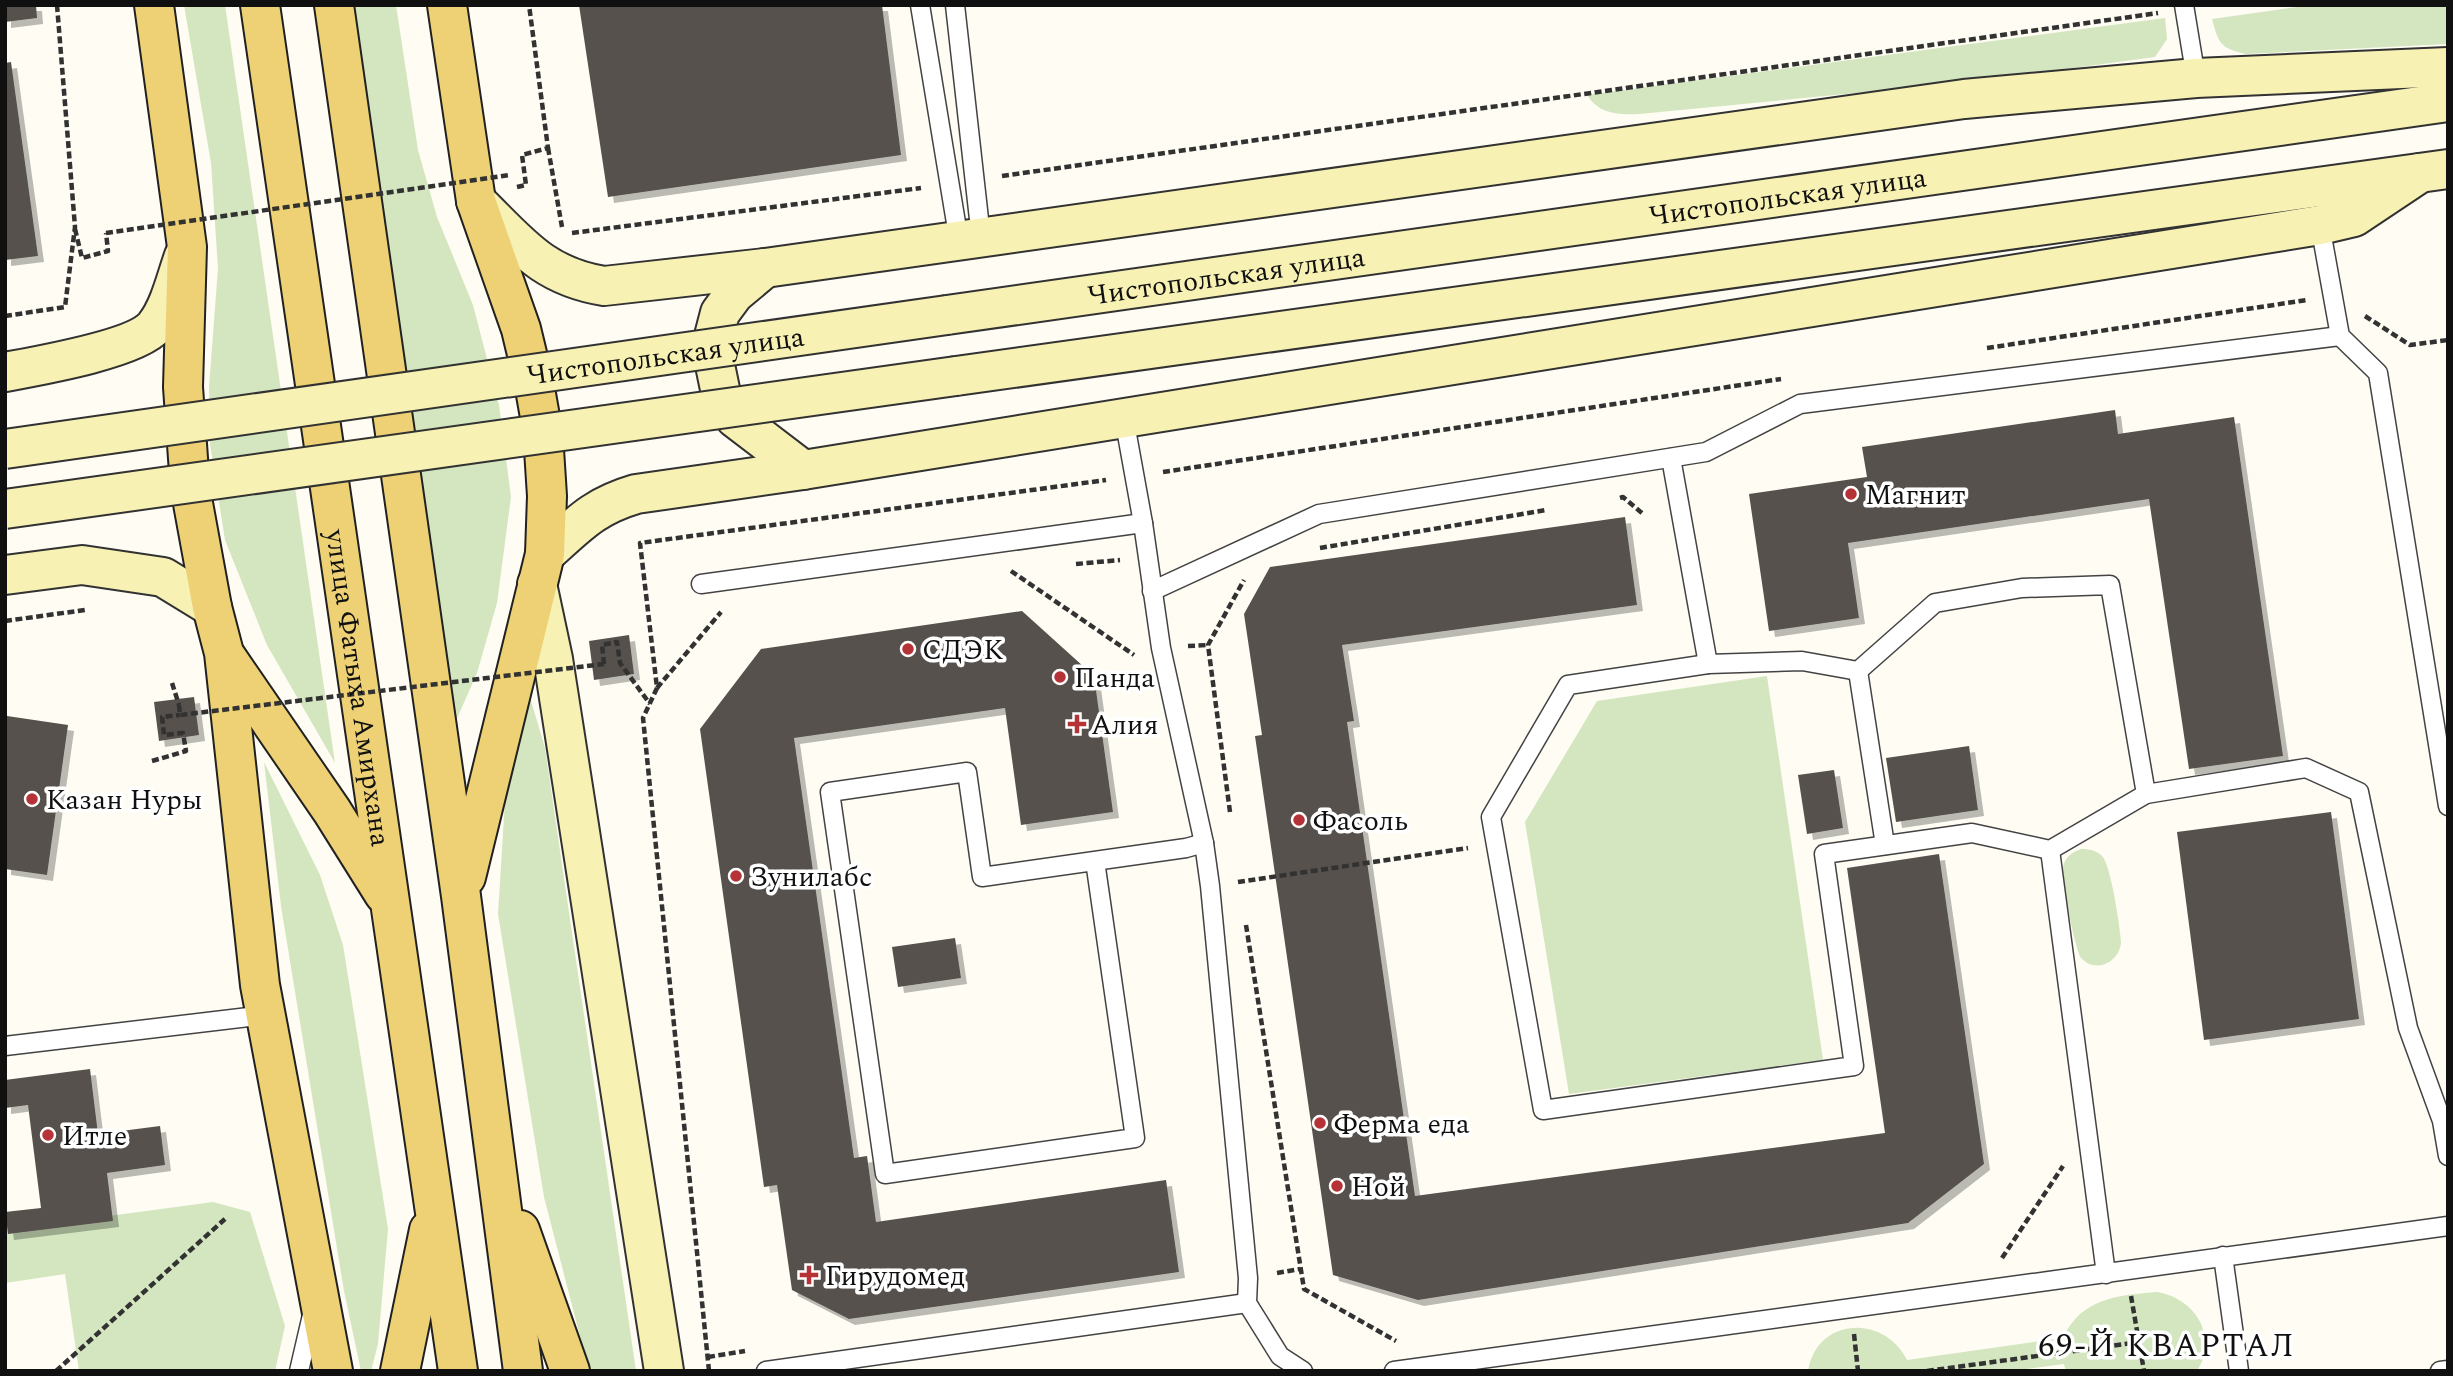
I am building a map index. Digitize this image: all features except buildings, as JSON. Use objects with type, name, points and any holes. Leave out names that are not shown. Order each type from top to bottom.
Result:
[{"type":"main road","points":[[154,5],[187,247],[184,400],[190,487],[212,607],[224,653],[260,985],[333,1371]]},
{"type":"main road","name":"улица Фатыха Амирхана","points":[[260,5],[458,1371]]},
{"type":"main road","points":[[334,5],[461,896],[523,1371]]},
{"type":"main road","points":[[447,5],[476,201],[521,329],[534,383],[543,435],[547,496],[541,569],[461,896]]},
{"type":"main road","points":[[476,201],[534,258],[579,282],[604,286],[765,268],[1964,99],[2196,78],[2448,67]]},
{"type":"main road","name":"Чистопольская улица","points":[[5,449],[2448,102]]},
{"type":"main road","points":[[664,1371],[541,569],[592,512],[611,502],[636,495],[2320,225],[2354,216],[2434,171]]},
{"type":"main road","points":[[5,509],[2434,171]]},
{"type":"main road","points":[[5,372],[61,362],[142,338],[155,327],[164,311],[187,247]]},
{"type":"main road","points":[[765,268],[734,294],[720,313],[713,340],[715,365],[721,394],[735,418],[803,470]]},
{"type":"main road","points":[[5,575],[82,565],[163,577],[212,607]]},
{"type":"main road","points":[[224,653],[332,811],[391,905]]},
{"type":"main road","points":[[494,1159],[570,1371]]},
{"type":"main road","points":[[400,1371],[435,1201]]},
{"type":"lane","points":[[920,5],[950,184],[970,239]]},
{"type":"lane","points":[[955,5],[974,180],[970,239]]},
{"type":"lane","points":[[2184,7],[2196,78]]},
{"type":"lane","points":[[2320,225],[2340,336],[2378,373],[2448,806]]},
{"type":"lane","points":[[1152,591],[1319,514],[1706,452],[1800,404],[2340,336]]},
{"type":"lane","points":[[1124,418],[1161,648],[1204,843],[1210,886],[1248,1278],[1247,1303],[1280,1356],[1303,1371]]},
{"type":"lane","points":[[1671,458],[1708,664]]},
{"type":"lane","points":[[701,584],[1143,523]]},
{"type":"lane","points":[[1858,671],[1935,603],[2022,587],[2110,585],[2146,794]]},
{"type":"lane","points":[[1858,671],[1802,661],[1708,664],[1568,685],[1492,817],[1543,1110],[1854,1066],[1824,854],[1972,833],[2050,849],[2146,794],[2306,768],[2359,792],[2408,1028],[2442,1121],[2448,1156]]},
{"type":"lane","points":[[1858,671],[1885,845]]},
{"type":"lane","points":[[1095,861],[1135,1138],[885,1174],[830,792],[967,772],[982,877],[1186,848],[1204,843]]},
{"type":"lane","points":[[2050,849],[2106,1274]]},
{"type":"lane","points":[[5,1046],[265,1015]]},
{"type":"lane","points":[[1394,1371],[2448,1226]]},
{"type":"lane","points":[[2223,1256],[2239,1371]]},
{"type":"lane","points":[[299,1371],[317,1294]]},
{"type":"lane","points":[[766,1371],[1247,1303]]},
{"type":"lane","points":[[2440,1371],[2448,1370]]},
{"type":"path","points":[[57,5],[75,227],[82,258],[108,251],[106,233],[510,175],[511,187],[526,185],[522,155],[548,148]]},
{"type":"path","points":[[528,5],[563,234],[950,184]]},
{"type":"path","points":[[974,180],[2184,7]]},
{"type":"path","points":[[5,317],[65,307],[75,227]]},
{"type":"path","points":[[1976,350],[2334,296],[2410,345],[2448,340]]},
{"type":"path","points":[[657,688],[640,543],[1135,476],[1783,379]]},
{"type":"path","points":[[1067,565],[1122,560],[1124,572]]},
{"type":"path","points":[[998,573],[1025,569]]},
{"type":"path","points":[[1011,571],[1139,659],[1137,646]]},
{"type":"path","points":[[5,621],[85,610]]},
{"type":"path","points":[[709,1371],[643,718],[657,688],[718,612],[732,610]]},
{"type":"path","points":[[152,761],[186,751],[183,733],[164,735],[162,718],[604,664],[602,645],[617,642],[620,663],[650,704]]},
{"type":"path","points":[[172,683],[180,715]]},
{"type":"path","points":[[1210,886],[1496,843]]},
{"type":"path","points":[[56,1371],[225,1219]]},
{"type":"path","points":[[2127,1271],[2144,1371]]},
{"type":"path","points":[[1927,1371],[2140,1342]]},
{"type":"green space","points":[[184,5],[225,5],[335,763],[267,645],[225,540],[210,444],[209,387],[218,268],[211,163]]},
{"type":"green space","points":[[350,5],[396,5],[418,150],[437,217],[473,305],[499,405],[511,497],[497,603],[477,673],[451,732]]},
{"type":"green space","points":[[2310,5],[2448,5],[2448,44],[2246,54],[2222,44],[2212,19]]},
{"type":"green space","points":[[2165,18],[2167,39],[2155,57],[1960,83],[1639,114],[1603,110],[1587,95]]},
{"type":"green space","points":[[1767,676],[1823,1060],[1569,1094],[1525,822],[1597,701]]},
{"type":"green space","points":[[529,694],[545,748],[636,1371],[589,1371],[544,1197],[498,914],[505,801]]},
{"type":"green space","points":[[264,762],[320,875],[343,945],[388,1229],[378,1344],[371,1371],[361,1371],[344,1291],[281,906]]},
{"type":"green space","points":[[2081,849],[2097,852],[2102,856],[2112,884],[2121,943],[2116,956],[2106,964],[2087,963],[2081,958],[2075,942],[2063,867],[2069,855]]},
{"type":"green space","points":[[213,1202],[250,1212],[285,1326],[275,1371],[79,1371],[65,1274],[5,1283],[5,1230]]},
{"type":"green space","points":[[2158,1292],[2183,1302],[2200,1321],[2205,1345],[2197,1371],[2066,1371],[2064,1364],[2011,1371],[1808,1371],[1814,1353],[1824,1340],[1837,1332],[1852,1328],[1868,1329],[1883,1335],[1897,1345],[1907,1360],[2063,1338],[2080,1314],[2102,1301]]},
{"type":"place","name":"Магнит","points":[[1851,494]]},
{"type":"place","name":"СДЭК","points":[[908,649]]},
{"type":"place","name":"Панда","points":[[1060,677]]},
{"type":"place","name":"Алия","points":[[1077,724]]},
{"type":"place","name":"Казан Нуры","points":[[32,799]]},
{"type":"place","name":"Фасоль","points":[[1299,820]]},
{"type":"place","name":"Зунилабс","points":[[736,876]]},
{"type":"place","name":"Ферма еда","points":[[1320,1123]]},
{"type":"place","name":"Итле","points":[[48,1135]]},
{"type":"place","name":"Ной","points":[[1337,1186]]},
{"type":"place","name":"Гирудомед","points":[[809,1275]]},
{"type":"district","name":"69-Й КВАРТАЛ","points":[[2167,1345]]}]
